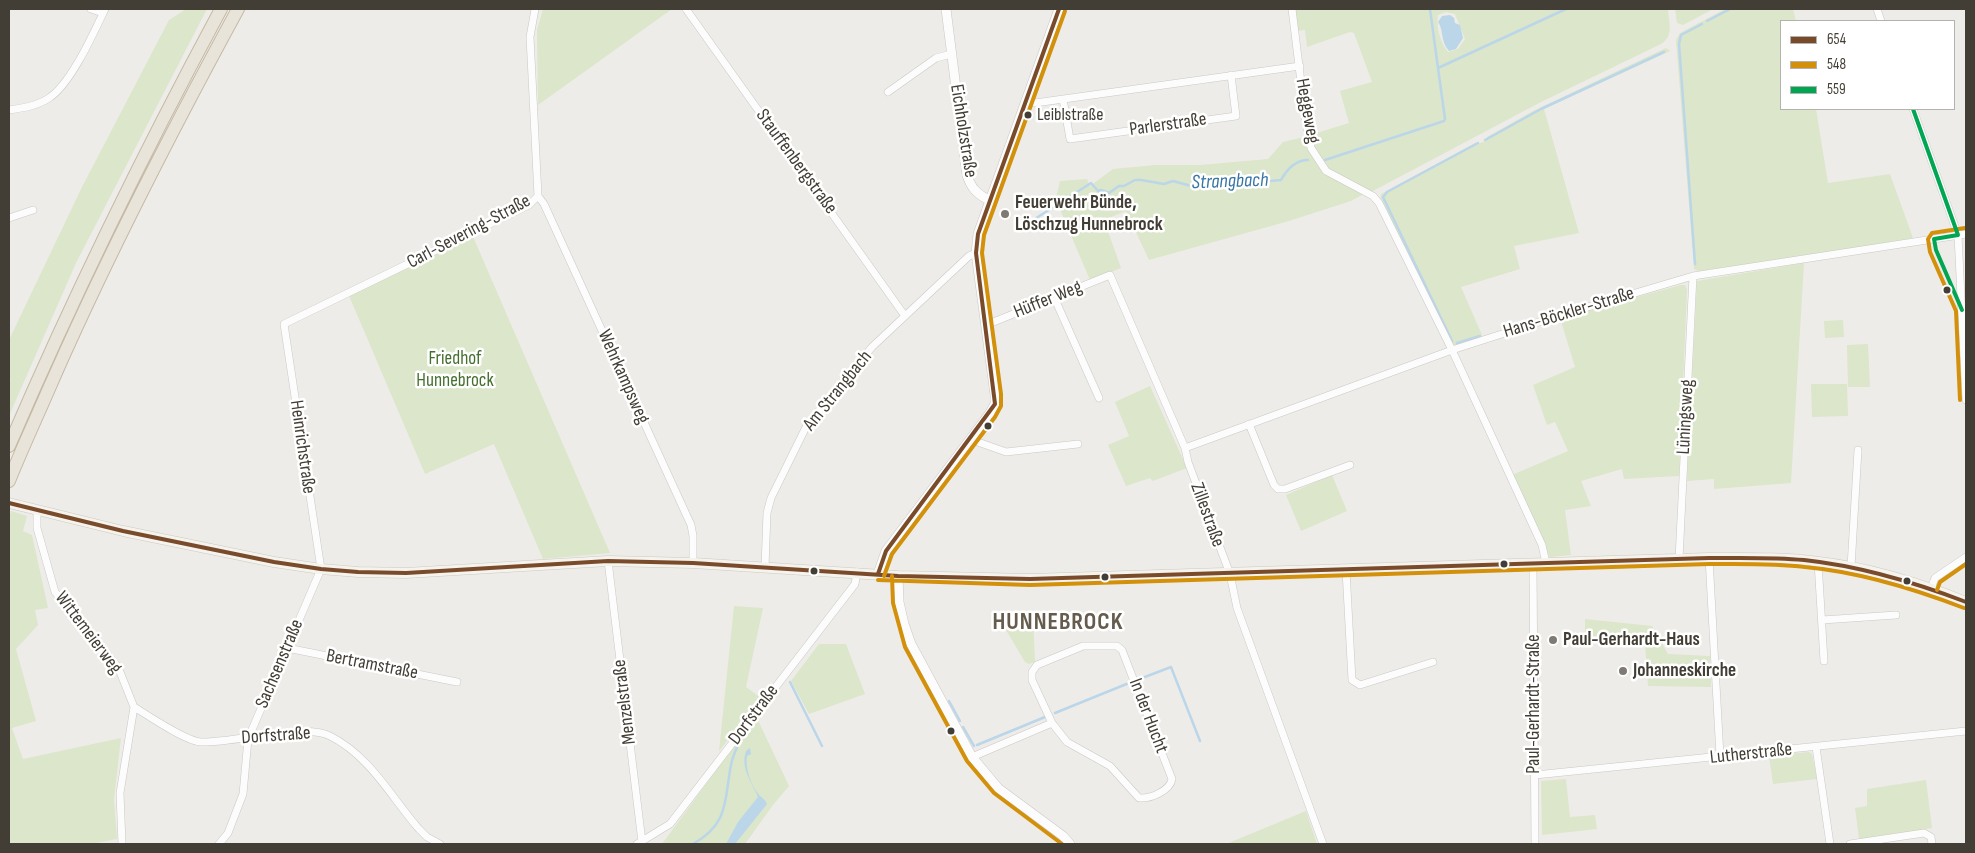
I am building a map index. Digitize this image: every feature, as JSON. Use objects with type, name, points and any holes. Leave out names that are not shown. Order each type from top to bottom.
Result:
[{"type":"highway","points":[[9,446],[50,350],[108,227],[163,116],[221,9]]},
{"type":"highway","points":[[10,478],[63,356],[119,235],[166,142],[238,9]]},
{"type":"main road","points":[[9,503],[135,533],[274,562],[358,572],[406,573],[608,561],[693,563],[898,576],[1030,580],[1708,558],[1790,559],[1851,566],[1931,588],[1966,602]]},
{"type":"street","points":[[9,110],[37,104],[52,97],[69,77],[104,11],[91,9]]},
{"type":"street","name":"Carl-Severing-Straße","points":[[284,324],[529,205],[538,196],[530,37],[535,9]]},
{"type":"street","name":"Stauffenbergstraße","points":[[686,9],[904,316]]},
{"type":"street","name":"Eichholzstraße","points":[[946,9],[967,175],[975,192],[989,200]]},
{"type":"street","points":[[878,574],[886,550],[990,413],[994,404],[995,395],[976,253],[978,234],[1059,9]]},
{"type":"street","name":"Heggeweg","points":[[1292,9],[1306,122],[1312,148],[1326,171],[1373,196],[1379,202],[1452,350],[1542,545],[1546,563]]},
{"type":"street","points":[[888,92],[936,58],[951,54]]},
{"type":"street","points":[[1025,101],[1035,103],[1300,66]]},
{"type":"street","name":"Parlerstraße","points":[[1063,99],[1070,139],[1236,116],[1231,75]]},
{"type":"street","points":[[1913,110],[1962,235],[1966,400]]},
{"type":"street","name":"Wehrkampsweg","points":[[538,196],[544,204],[691,525],[693,563]]},
{"type":"street","points":[[9,218],[34,210]]},
{"type":"street","name":"Hans-Böckler-Straße","points":[[1185,448],[1452,350],[1693,276],[1962,235]]},
{"type":"street","name":"Am Strangbach","points":[[765,567],[767,513],[770,498],[807,425],[872,347],[969,256],[976,253]]},
{"type":"street","name":"Hüffer Weg","points":[[986,325],[1110,275]]},
{"type":"street","name":"Zillestraße","points":[[1110,275],[1185,448],[1188,462],[1230,574],[1237,608],[1323,844]]},
{"type":"street","name":"Lüningsweg","points":[[1680,559],[1693,276]]},
{"type":"street","points":[[1054,297],[1099,398]]},
{"type":"street","name":"Heinrichstraße","points":[[284,324],[321,569]]},
{"type":"street","points":[[1250,424],[1274,485],[1278,489],[1285,490],[1350,464]]},
{"type":"street","points":[[971,436],[975,442],[1006,452],[1078,444]]},
{"type":"street","points":[[1851,566],[1858,450]]},
{"type":"street","name":"Wittemeierweg","points":[[37,511],[37,528],[54,592],[118,667],[134,707]]},
{"type":"street","points":[[1931,588],[1935,578],[1966,557]]},
{"type":"street","points":[[1708,558],[1720,756]]},
{"type":"street","name":"Menzelstraße","points":[[608,561],[640,843]]},
{"type":"street","points":[[1818,562],[1824,660]]},
{"type":"street","name":"Paul-Gerhardt-Straße","points":[[1533,564],[1535,844]]},
{"type":"street","name":"Sachsenstraße","points":[[219,844],[228,833],[243,794],[248,739],[321,569]]},
{"type":"street","points":[[1346,570],[1352,680],[1360,685],[1433,662]]},
{"type":"street","name":"Dorfstraße","points":[[640,843],[670,824],[855,584],[857,572]]},
{"type":"street","points":[[898,576],[899,602],[911,644],[972,757],[998,788],[1070,844]]},
{"type":"street","points":[[1822,620],[1896,615]]},
{"type":"street","name":"In der Hucht","points":[[1083,646],[1117,646],[1122,650],[1172,779],[1171,784],[1166,789],[1144,799],[1138,798],[1110,766],[1067,742],[1052,723],[1032,680],[1032,672],[1037,665],[1083,646]]},
{"type":"street","name":"Bertramstraße","points":[[287,648],[457,682]]},
{"type":"street","points":[[122,844],[120,793],[134,707]]},
{"type":"street","name":"Dorfstraße","points":[[134,707],[183,735],[200,742],[248,739],[309,731],[328,735],[345,745],[362,759],[419,830],[440,844]]},
{"type":"street","points":[[972,757],[1052,723]]},
{"type":"street","name":"Lutherstraße","points":[[1535,775],[1966,731]]},
{"type":"street","points":[[1816,747],[1830,844]]},
{"type":"street","points":[[1850,844],[1924,833],[1931,837],[1932,844]]},
{"type":"green space","points":[[186,9],[207,9],[76,263],[9,416],[9,382],[11,379],[9,378],[9,340],[82,187],[169,20]]},
{"type":"green space","points":[[543,9],[672,9],[538,105],[537,30]]},
{"type":"green space","points":[[1294,9],[1668,9],[1670,29],[1668,37],[1661,44],[1541,102],[1371,192],[1331,171],[1317,157],[1310,135],[1349,123],[1340,91],[1372,82],[1354,33],[1350,32],[1307,47],[1305,30],[1297,31]],"holes":[[[1446,12],[1455,14],[1465,39],[1458,49],[1448,52],[1439,34],[1438,15]]]},
{"type":"green space","points":[[1675,9],[1713,9],[1683,25],[1677,23]]},
{"type":"green space","points":[[1725,9],[1793,9],[1796,20],[1780,20],[1780,110],[1816,110],[1828,183],[1890,174],[1913,238],[1839,251],[1699,271],[1694,269],[1676,40],[1680,33]]},
{"type":"green space","points":[[1666,48],[1670,51],[1544,109],[1579,233],[1514,246],[1520,269],[1461,287],[1482,335],[1459,345],[1452,345],[1380,201],[1381,194],[1475,143],[1478,144],[1485,141],[1487,137],[1533,111]]},
{"type":"green space","points":[[1304,137],[1324,173],[1364,194],[1351,201],[1289,221],[1149,260],[1126,211],[1104,220],[1121,268],[1090,280],[1059,207],[1055,202],[1060,181],[1087,179],[1090,186],[1113,169],[1155,165],[1200,165],[1268,159],[1283,142]]},
{"type":"green space","name":"Friedhof Hunnebrock","points":[[471,232],[610,553],[543,559],[494,444],[425,474],[347,291]]},
{"type":"green space","points":[[1804,263],[1791,483],[1714,489],[1714,479],[1687,481],[1697,281]]},
{"type":"green space","points":[[1685,285],[1687,290],[1679,476],[1624,479],[1622,469],[1581,481],[1591,506],[1565,510],[1571,555],[1550,557],[1545,551],[1512,475],[1568,451],[1555,422],[1547,425],[1533,385],[1575,367],[1560,318]]},
{"type":"green space","points":[[1843,320],[1844,337],[1825,338],[1824,321]]},
{"type":"green space","points":[[1868,344],[1870,387],[1848,387],[1847,345]]},
{"type":"green space","points":[[1811,384],[1847,384],[1848,416],[1812,417]]},
{"type":"green space","points":[[1150,386],[1187,468],[1153,481],[1150,478],[1126,486],[1108,445],[1129,436],[1115,402]]},
{"type":"green space","points":[[1332,475],[1347,511],[1301,531],[1286,495]]},
{"type":"green space","points":[[11,511],[27,516],[23,531],[32,535],[48,608],[35,610],[38,625],[16,649],[36,721],[12,728],[23,759],[121,738],[114,799],[117,839],[91,844],[9,844],[9,518]]},
{"type":"green space","points":[[734,606],[763,608],[746,687],[761,698],[719,751]]},
{"type":"green space","points":[[1033,617],[1035,662],[1029,664],[1025,662],[1006,630],[1005,619]]},
{"type":"green space","points":[[1585,619],[1652,626],[1668,654],[1710,656],[1711,687],[1648,686],[1645,643],[1585,635]]},
{"type":"green space","points":[[819,644],[846,644],[865,694],[809,714],[791,681]]},
{"type":"green space","points":[[756,716],[789,786],[745,844],[662,844]]},
{"type":"green space","points":[[1809,752],[1812,754],[1817,779],[1773,784],[1769,756]]},
{"type":"green space","points":[[1566,779],[1570,817],[1595,815],[1597,829],[1542,835],[1541,781]]},
{"type":"green space","points":[[1926,780],[1932,828],[1859,839],[1855,808],[1867,806],[1867,789]]},
{"type":"green space","points":[[1306,811],[1317,844],[1226,844]]},
{"type":"water","points":[[1450,15],[1454,18],[1455,23],[1460,25],[1463,38],[1456,49],[1449,51],[1444,43],[1438,22],[1442,16]]},
{"type":"water","points":[[750,748],[751,754],[747,756],[750,779],[748,775],[744,763],[746,751]]},
{"type":"water","points":[[752,784],[767,804],[735,844],[726,844],[738,822],[758,797]]},
{"type":"waterway","points":[[1430,9],[1438,68]]},
{"type":"waterway","name":"Strangbach","points":[[1325,160],[1444,121],[1438,68],[1566,9]]},
{"type":"waterway","points":[[1707,21],[1730,9]]},
{"type":"waterway","points":[[1695,264],[1679,44],[1681,35],[1702,24]]},
{"type":"waterway","points":[[1485,140],[1541,109],[1664,52]]},
{"type":"waterway","points":[[1452,341],[1383,197],[1387,192],[1478,143]]},
{"type":"waterway","name":"Strangbach","points":[[1016,231],[1091,183],[1098,191],[1101,190],[1109,193],[1119,186],[1124,186],[1135,180],[1164,184],[1173,181],[1195,187],[1206,181],[1281,180],[1295,164],[1308,160]]},
{"type":"waterway","points":[[1457,343],[1480,336]]},
{"type":"waterway","points":[[1137,680],[1171,667],[1200,741]]},
{"type":"waterway","points":[[790,682],[822,746]]},
{"type":"waterway","points":[[1055,713],[1129,683]]},
{"type":"waterway","points":[[949,701],[960,721]]},
{"type":"waterway","points":[[977,745],[1045,717]]},
{"type":"waterway","points":[[963,727],[974,746]]},
{"type":"waterway","name":"Strangbach","points":[[693,844],[714,828],[719,819],[726,800],[731,763],[737,747]]},
{"type":"transit line","name":"654","points":[[878,574],[886,551],[995,404],[976,253],[978,234],[1059,9]]},
{"type":"transit line","name":"548","points":[[884,576],[892,554],[995,417],[1001,406],[982,253],[984,235],[1065,11]]},
{"type":"transit line","name":"559","points":[[1913,110],[1958,235],[1934,239],[1936,250],[1962,310]]},
{"type":"transit line","name":"548","points":[[1960,400],[1956,311],[1930,252],[1928,239],[1932,233],[1965,228]]},
{"type":"transit line","name":"654","points":[[9,503],[123,531],[274,562],[358,572],[406,573],[608,561],[693,563],[898,576],[1030,579],[1709,558],[1769,558],[1804,560],[1846,566],[1907,582],[1966,602]]},
{"type":"transit line","name":"548","points":[[878,580],[1030,585],[1709,564],[1769,564],[1825,569],[1866,577],[1925,594],[1964,608]]},
{"type":"transit line","name":"548","points":[[1937,590],[1940,582],[1966,564]]},
{"type":"transit line","name":"548","points":[[892,576],[893,603],[905,647],[967,761],[994,793],[1062,844]]},
{"type":"place","name":"Leiblstraße","points":[[1028,115]]},
{"type":"place","name":"Feuerwehr Bünde, Löschzug Hunnebrock","points":[[1005,214]]},
{"type":"place","name":"Paul-Gerhardt-Haus","points":[[1553,640]]},
{"type":"place","name":"Johanneskirche","points":[[1623,671]]},
{"type":"district","name":"HUNNEBROCK","points":[[1058,623]]}]
